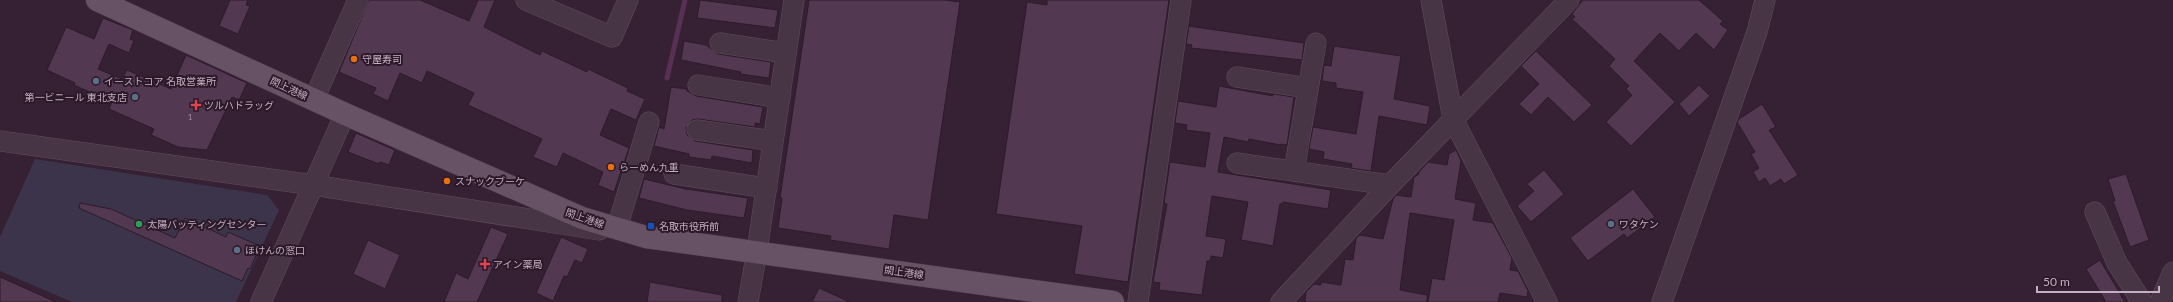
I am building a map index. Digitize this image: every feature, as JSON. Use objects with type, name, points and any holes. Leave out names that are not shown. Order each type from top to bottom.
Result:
[{"type":"main road","name":"閖上港線","points":[[97,0],[345,114],[582,218],[646,237],[757,251],[1112,302]]},
{"type":"street","points":[[314,99],[358,0]]},
{"type":"street","points":[[526,0],[612,37],[628,0]]},
{"type":"street","points":[[748,302],[767,188],[794,0]]},
{"type":"street","points":[[1138,302],[1181,0]]},
{"type":"street","points":[[1431,0],[1453,119],[1547,302]]},
{"type":"street","points":[[1281,302],[1390,185],[1569,0]]},
{"type":"street","points":[[1662,302],[1757,32],[1765,0]]},
{"type":"street","points":[[720,43],[786,52]]},
{"type":"street","points":[[1294,171],[1316,43]]},
{"type":"street","points":[[1237,77],[1308,88]]},
{"type":"street","points":[[698,85],[780,98]]},
{"type":"street","points":[[261,302],[345,114]]},
{"type":"street","points":[[616,228],[649,122]]},
{"type":"street","points":[[697,130],[773,141]]},
{"type":"street","points":[[0,141],[313,185],[490,214],[646,237]]},
{"type":"street","points":[[1237,163],[1390,185]]},
{"type":"street","points":[[674,174],[767,188]]},
{"type":"street","points":[[490,214],[498,210],[506,202],[512,188]]},
{"type":"street","points":[[2095,212],[2117,263],[2142,302]]},
{"type":"street","points":[[2160,302],[2173,272]]},
{"type":"shaded area","name":"太陽バッティングセンター","points":[[35,159],[267,195],[279,210],[236,302],[72,302],[0,271],[0,237]]},
{"type":"building","points":[[230,0],[248,0],[246,5],[250,6],[238,34],[219,26]]},
{"type":"building","points":[[369,0],[420,0],[469,21],[478,0],[495,0],[484,27],[540,55],[542,51],[587,72],[588,69],[628,88],[627,91],[645,99],[636,120],[611,109],[600,135],[629,148],[614,192],[598,185],[603,172],[563,153],[557,167],[533,157],[542,139],[468,105],[474,93],[427,71],[422,83],[400,73],[388,101],[373,94],[376,88],[339,72]]},
{"type":"building","points":[[700,0],[778,10],[775,28],[697,18]]},
{"type":"building","points":[[809,0],[944,0],[960,2],[928,220],[894,215],[889,249],[830,240],[831,236],[778,228],[782,198],[780,198]]},
{"type":"building","points":[[1047,0],[1169,0],[1128,282],[1074,274],[1082,226],[996,214],[1027,2],[1047,5]]},
{"type":"building","points":[[1583,0],[1699,0],[1723,21],[1720,24],[1728,30],[1714,50],[1696,33],[1679,51],[1660,33],[1634,61],[1675,102],[1631,146],[1606,122],[1632,95],[1626,89],[1629,86],[1609,66],[1615,59],[1572,19],[1575,17],[1572,14]]},
{"type":"building","points":[[103,18],[133,30],[130,39],[134,41],[129,53],[109,44],[98,69],[122,79],[127,70],[171,89],[186,55],[247,83],[239,100],[232,97],[207,150],[178,147],[151,135],[154,129],[109,109],[112,102],[74,85],[75,83],[47,70],[66,27],[94,39]]},
{"type":"building","points":[[1189,26],[1304,43],[1302,60],[1191,48],[1192,45],[1186,44]]},
{"type":"building","points":[[684,41],[706,45],[718,54],[771,62],[769,78],[740,74],[741,72],[681,60]]},
{"type":"building","points":[[1334,46],[1401,56],[1394,99],[1430,106],[1427,125],[1379,116],[1371,171],[1351,168],[1352,164],[1323,159],[1324,152],[1309,149],[1313,127],[1356,134],[1363,92],[1336,88],[1336,83],[1322,81],[1324,65],[1331,66]]},
{"type":"building","points":[[1536,51],[1592,105],[1574,122],[1548,97],[1531,115],[1519,104],[1539,84],[1521,66]]},
{"type":"building","points":[[1699,85],[1710,96],[1689,116],[1679,104]]},
{"type":"building","points":[[1219,86],[1273,96],[1273,94],[1294,97],[1287,145],[1249,139],[1248,142],[1224,137],[1218,172],[1331,190],[1328,209],[1283,202],[1283,204],[1280,204],[1273,246],[1241,240],[1248,202],[1212,196],[1206,236],[1226,239],[1223,258],[1211,256],[1210,261],[1207,261],[1202,295],[1159,290],[1160,283],[1153,282],[1167,204],[1164,203],[1170,162],[1205,167],[1210,133],[1186,130],[1187,125],[1175,123],[1178,101],[1216,107]]},
{"type":"building","points":[[671,87],[687,89],[687,91],[696,96],[763,107],[760,124],[755,123],[755,127],[698,119],[692,120],[686,128],[687,135],[695,141],[753,150],[752,163],[712,156],[711,160],[689,157],[689,154],[654,146],[659,127],[664,129]]},
{"type":"building","points":[[1762,104],[1776,127],[1769,130],[1798,175],[1784,184],[1781,179],[1770,186],[1765,178],[1759,182],[1753,172],[1759,168],[1751,154],[1755,152],[1737,122],[1739,119]]},
{"type":"building","points":[[356,133],[395,150],[389,165],[380,162],[379,164],[348,152]]},
{"type":"building","points":[[1456,150],[1461,161],[1455,199],[1476,203],[1473,220],[1493,223],[1512,258],[1510,270],[1518,271],[1528,291],[1527,297],[1500,293],[1498,302],[1428,302],[1432,278],[1444,280],[1454,220],[1410,213],[1400,290],[1427,295],[1427,302],[1305,302],[1306,292],[1314,284],[1321,285],[1321,282],[1341,285],[1345,259],[1353,260],[1356,238],[1360,235],[1383,239],[1393,199],[1396,195],[1411,197],[1414,177],[1418,175],[1428,162],[1447,165],[1449,154]]},
{"type":"building","points":[[1544,170],[1564,194],[1531,222],[1517,206],[1534,191],[1527,184]]},
{"type":"building","points":[[2126,174],[2149,240],[2130,247],[2113,201],[2115,201],[2108,179]]},
{"type":"building","points":[[644,179],[686,189],[748,198],[744,218],[687,210],[639,198]]},
{"type":"building","points":[[1633,189],[1655,217],[1627,238],[1624,234],[1588,261],[1570,238]]},
{"type":"building","points":[[80,203],[111,209],[175,238],[185,218],[226,237],[228,232],[260,246],[250,269],[248,268],[242,281],[79,208]]},
{"type":"building","points":[[491,227],[508,234],[477,302],[444,302],[456,273],[468,279]]},
{"type":"building","points":[[561,237],[588,249],[582,263],[575,260],[567,277],[564,276],[553,301],[536,293]]},
{"type":"building","points":[[368,240],[400,255],[385,289],[353,274]]},
{"type":"building","points":[[2100,260],[2125,302],[2106,302],[2086,269]]},
{"type":"building","points":[[0,277],[56,302],[0,302]]},
{"type":"building","points":[[650,282],[722,295],[722,302],[647,302]]},
{"type":"building","points":[[819,288],[850,302],[812,302]]},
{"type":"waterway","points":[[667,78],[685,0]]},
{"type":"place","name":"守屋寿司","points":[[354,59]]},
{"type":"place","name":"イーストコア 名取営業所","points":[[96,81]]},
{"type":"place","name":"第一ビニール 東北支店","points":[[135,97]]},
{"type":"place","name":"ツルハドラッグ","points":[[196,105]]},
{"type":"place","name":"らーめん九重","points":[[611,167]]},
{"type":"place","name":"スナックブーケ","points":[[447,181]]},
{"type":"place","name":"太陽バッティングセンター","points":[[139,224]]},
{"type":"place","name":"ワタケン","points":[[1611,224]]},
{"type":"place","name":"名取市役所前","points":[[651,226]]},
{"type":"place","name":"ほけんの窓口","points":[[237,250]]},
{"type":"place","name":"アイン薬局","points":[[485,264]]}]
